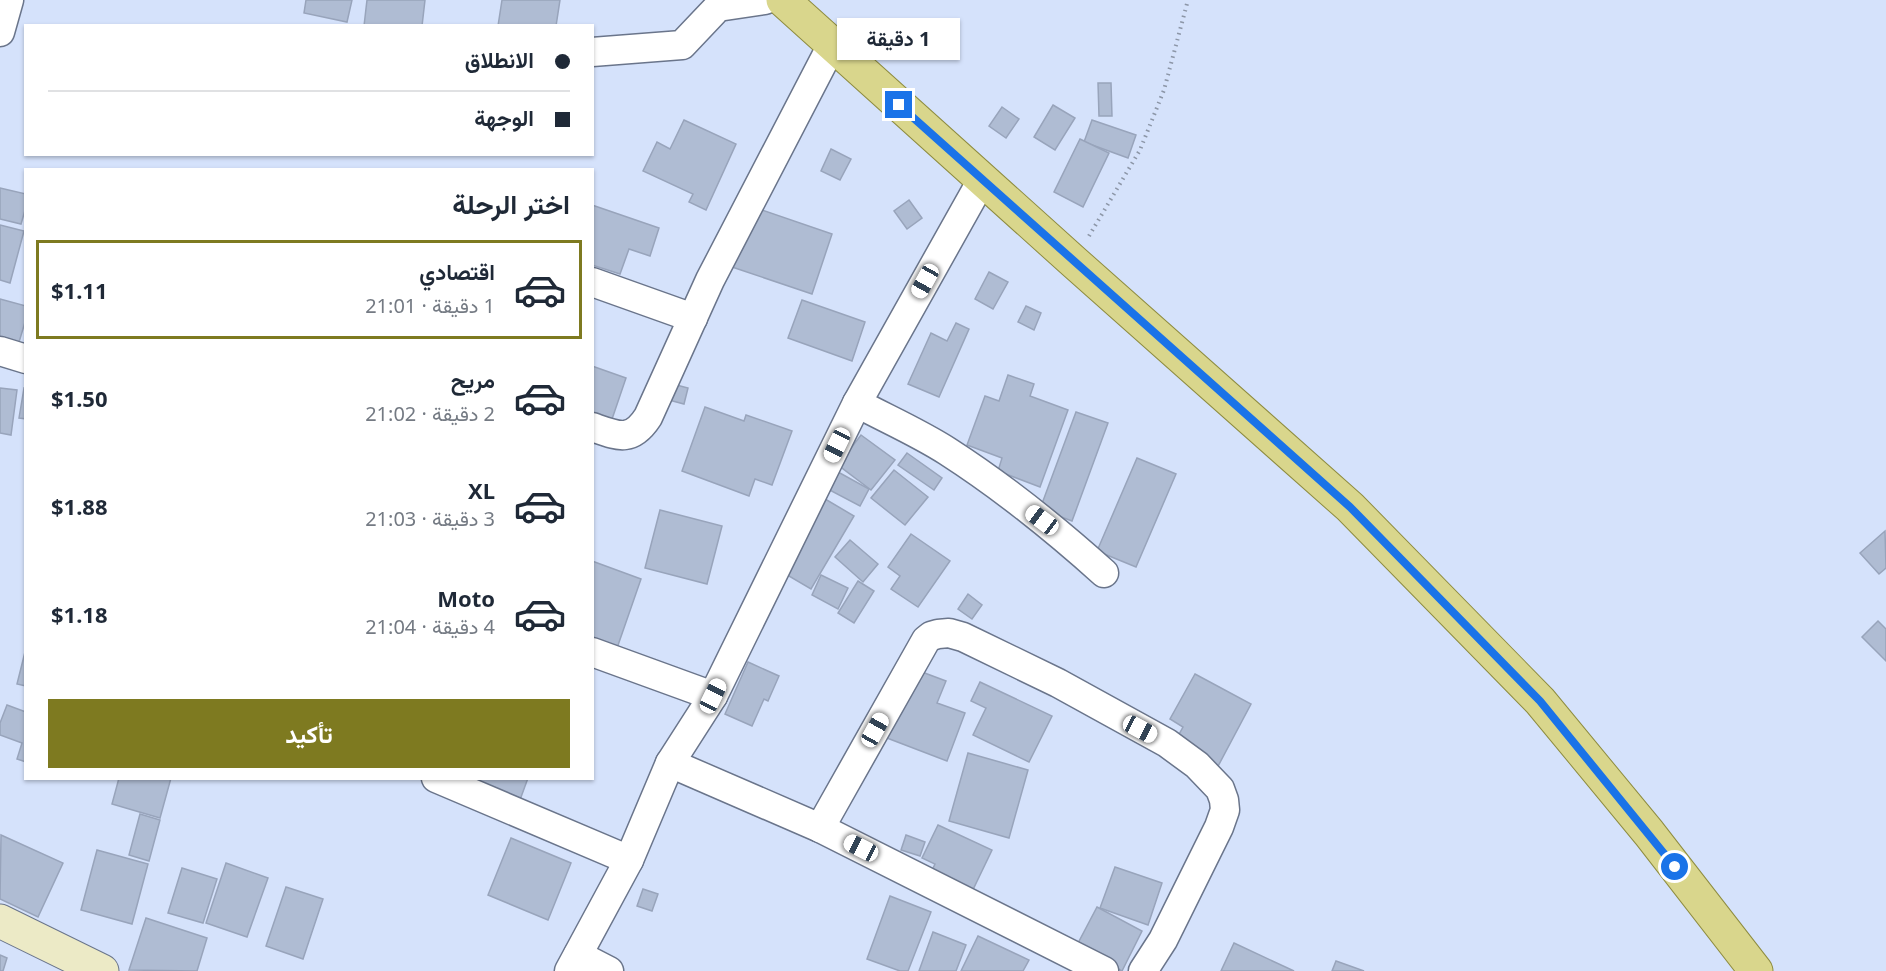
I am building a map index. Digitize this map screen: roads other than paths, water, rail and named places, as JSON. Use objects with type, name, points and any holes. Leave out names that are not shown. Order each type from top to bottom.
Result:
[{"type":"main road","points":[[783,0],[1350,507],[1540,701],[1649,833],[1756,971]]},
{"type":"main road","points":[[0,921],[102,971]]},
{"type":"street","points":[[0,32],[9,0]]},
{"type":"street","points":[[594,52],[682,45],[710,4],[765,0]]},
{"type":"street","points":[[594,428],[622,436],[634,433],[642,427],[739,222],[832,45]]},
{"type":"street","points":[[609,971],[573,963],[629,860],[670,764],[713,696],[857,403],[982,180]]},
{"type":"street","points":[[594,283],[693,318]]},
{"type":"street","points":[[0,351],[24,358]]},
{"type":"street","points":[[857,403],[945,450],[984,476],[1051,527],[1104,573]]},
{"type":"street","points":[[820,828],[926,640],[931,636],[949,633],[993,650],[1167,743],[1197,765],[1220,789],[1225,810],[1220,827],[1163,940],[1143,971]]},
{"type":"street","points":[[594,653],[713,696]]},
{"type":"street","points":[[670,764],[820,828],[1104,971]]},
{"type":"street","points":[[441,780],[629,860]]}]
